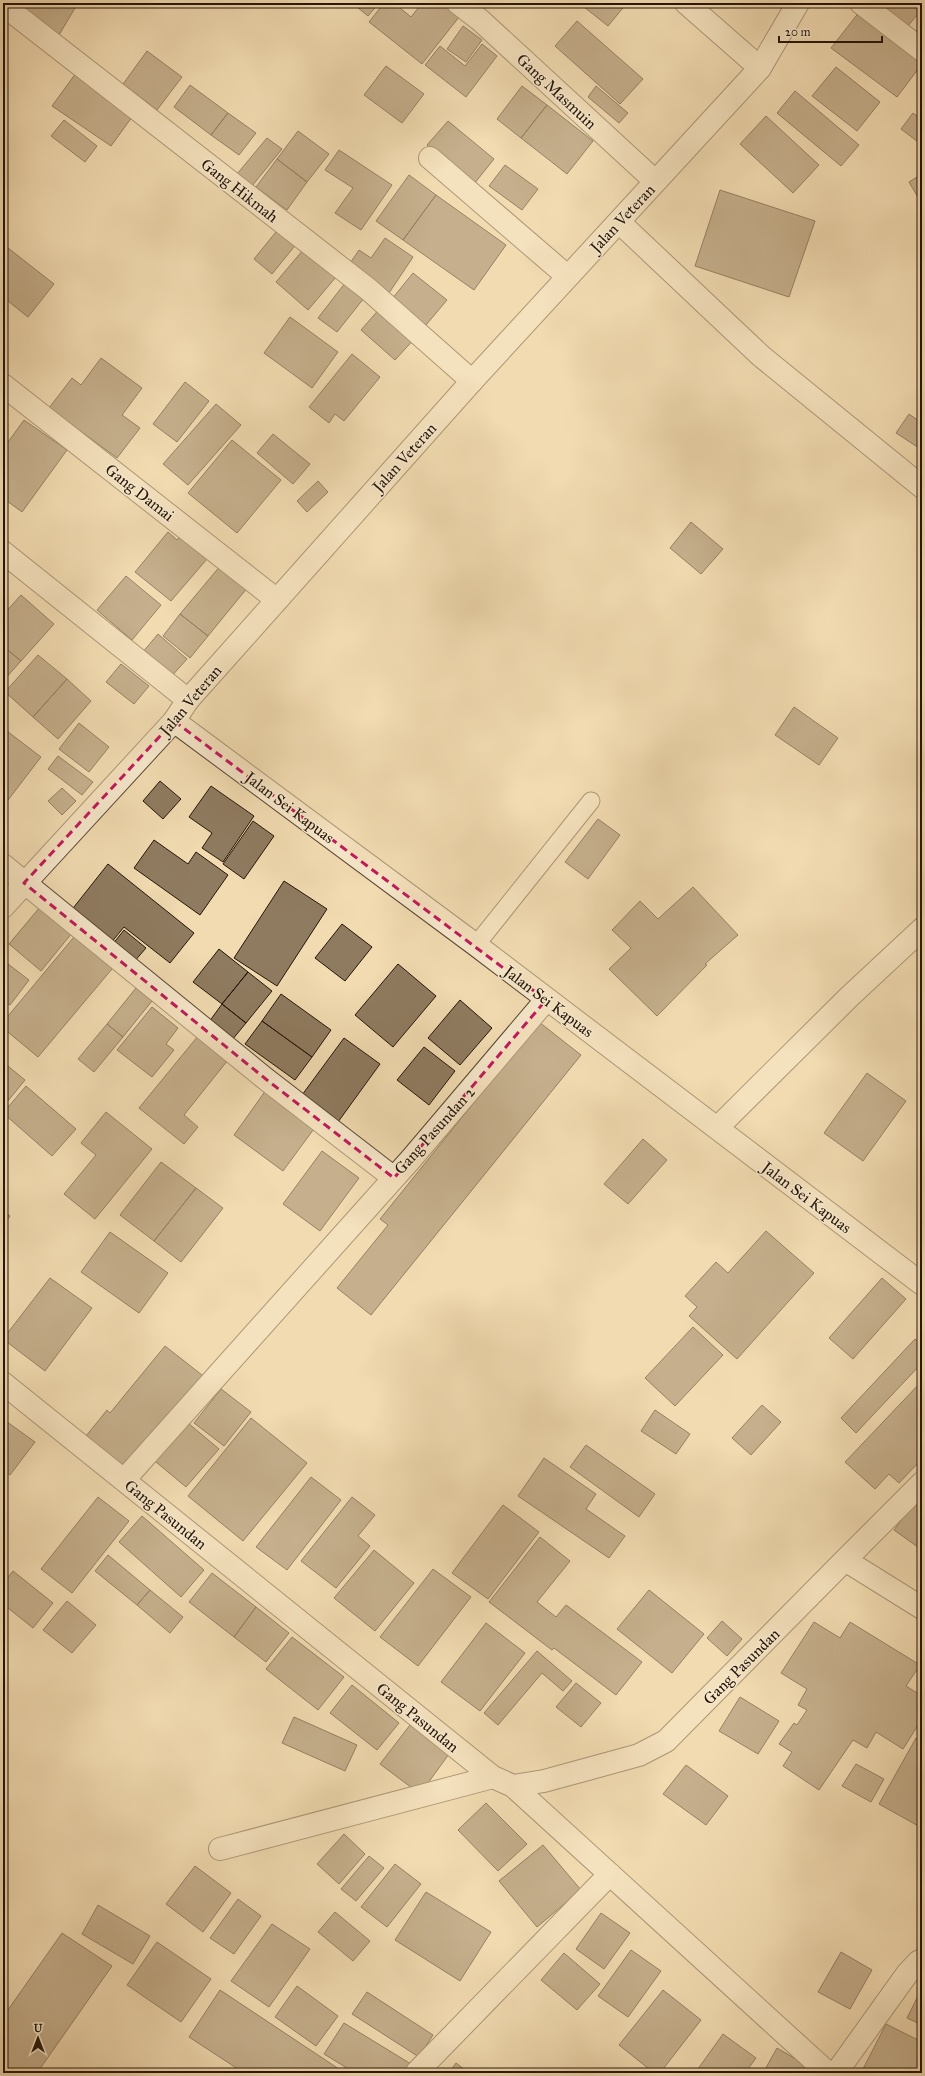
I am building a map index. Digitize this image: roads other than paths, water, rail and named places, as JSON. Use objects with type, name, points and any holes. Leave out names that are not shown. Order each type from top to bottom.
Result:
[{"type":"street","name":"Gang Masmuin","points":[[458,3],[480,20],[655,181]]},
{"type":"street","points":[[686,3],[760,68]]},
{"type":"street","name":"Jalan Veteran","points":[[3,907],[174,721],[188,700],[472,381],[760,68],[798,3]]},
{"type":"street","points":[[861,3],[922,50]]},
{"type":"street","name":"Gang Hikmah","points":[[3,5],[368,289],[472,381]]},
{"type":"street","points":[[430,158],[567,276]]},
{"type":"street","points":[[619,222],[761,356],[922,487]]},
{"type":"street","name":"Gang Damai","points":[[3,385],[277,600]]},
{"type":"street","points":[[3,552],[188,700]]},
{"type":"street","name":"Jalan Sei Kapuas","points":[[174,721],[476,946],[922,1284]]},
{"type":"street","name":"Gang Pasundan 2","points":[[3,865],[267,1080],[394,1178],[546,1000]]},
{"type":"street","points":[[717,1128],[849,997],[922,929]]},
{"type":"street","points":[[124,1480],[394,1178]]},
{"type":"street","name":"Gang Pasundan","points":[[3,1383],[493,1777],[513,1786],[544,1781],[632,1757],[666,1741],[922,1483]]},
{"type":"street","points":[[845,1560],[922,1608]]},
{"type":"street","points":[[220,1849],[493,1777]]},
{"type":"street","points":[[513,1786],[828,2073]]},
{"type":"street","points":[[417,2072],[610,1874]]},
{"type":"street","points":[[836,2073],[907,1974],[918,1962],[922,1960]]},
{"type":"lane","points":[[476,946],[591,801]]}]
